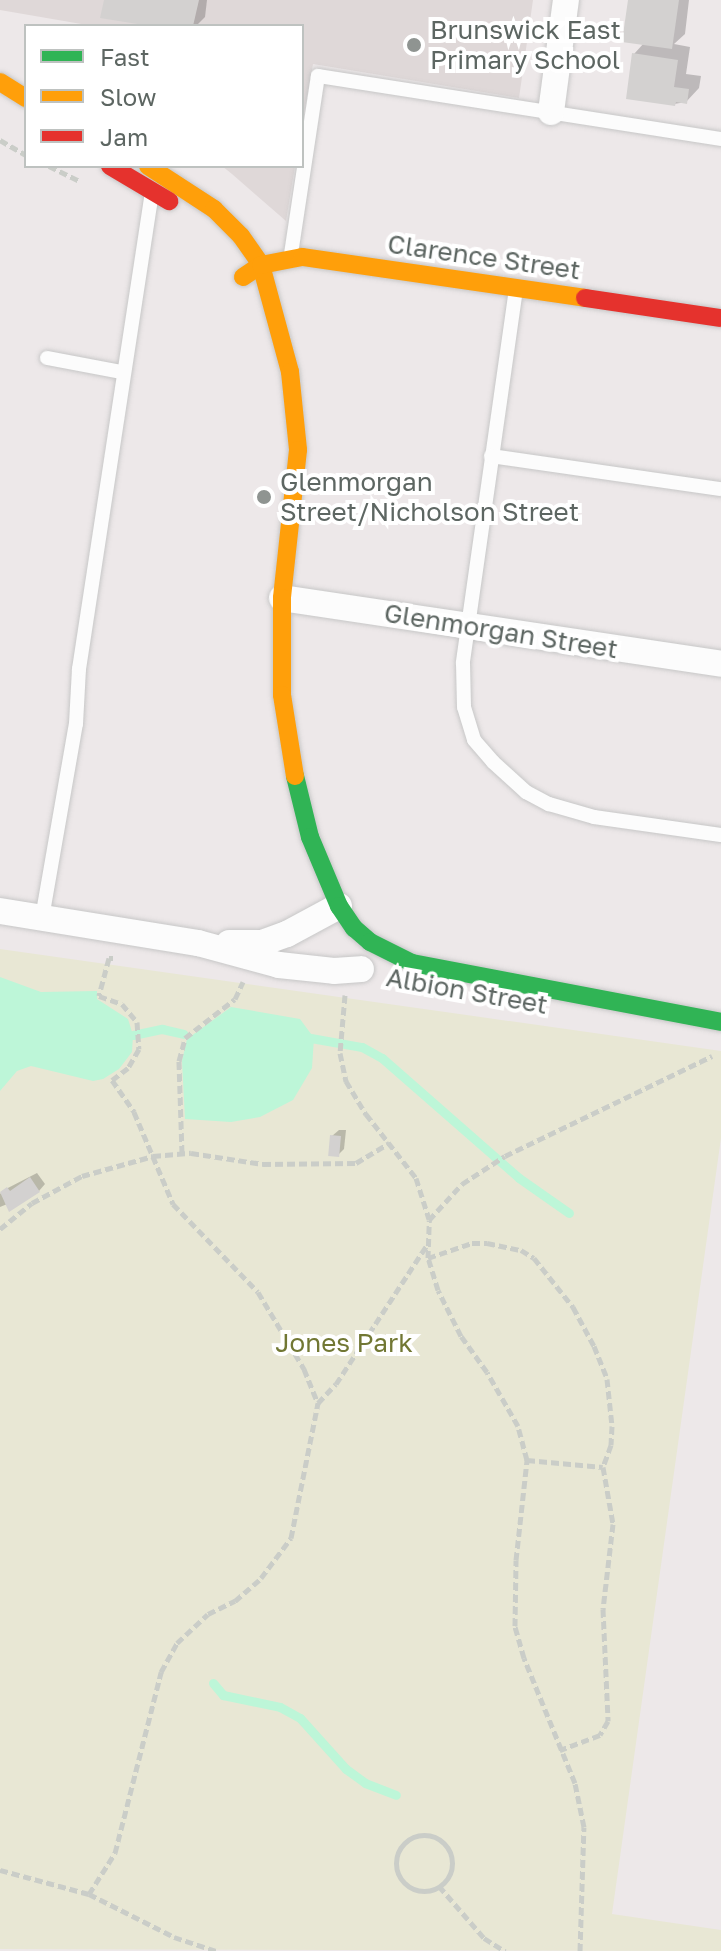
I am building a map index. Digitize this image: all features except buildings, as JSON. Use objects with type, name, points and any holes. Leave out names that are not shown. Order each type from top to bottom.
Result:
[{"type":"main road","points":[[0,89],[24,97]]},
{"type":"main road","points":[[114,168],[182,210]]},
{"type":"main road","points":[[151,168],[214,209],[241,236],[261,265],[290,372],[298,450],[282,598],[271,621],[263,693]]},
{"type":"main road","name":"Clarence Street","points":[[276,325],[239,272],[290,258],[721,318]]},
{"type":"main road","name":"Albion Street","points":[[282,598],[282,695],[290,755],[310,837],[339,906],[354,928],[370,942],[412,963],[721,1022]]},
{"type":"main road","points":[[341,952],[371,974]]},
{"type":"main road","name":"Albion Street","points":[[504,1000],[646,1010]]},
{"type":"street","points":[[551,112],[566,0]]},
{"type":"street","name":"Glenmorgan Street","points":[[282,598],[721,664]]},
{"type":"street","name":"Albion Street","points":[[198,943],[262,943],[339,906]]},
{"type":"street","name":"Albion Street","points":[[0,911],[198,943],[279,965],[371,974]]},
{"type":"lane","points":[[304,167],[318,76],[721,139]]},
{"type":"lane","points":[[290,258],[304,168]]},
{"type":"lane","points":[[42,918],[76,724],[79,669],[122,372],[153,190]]},
{"type":"lane","points":[[516,288],[463,663],[464,707],[474,740],[526,792],[568,811],[721,835]]},
{"type":"lane","points":[[47,358],[122,372]]},
{"type":"lane","points":[[491,456],[721,489]]},
{"type":"path","points":[[0,140],[24,154]]},
{"type":"path","points":[[106,970],[99,996],[122,1004],[137,1022],[139,1049],[128,1068],[112,1080],[134,1112],[173,1204],[258,1292],[297,1358],[318,1403]]},
{"type":"path","points":[[182,1153],[179,1061],[185,1038],[235,999],[243,982]]},
{"type":"path","points":[[341,1031],[340,1053],[350,1089],[416,1178],[429,1220],[428,1258],[438,1290],[461,1336],[487,1372],[518,1426],[527,1460],[516,1560],[515,1626],[524,1658],[575,1783],[584,1827],[580,1951]]},
{"type":"path","points":[[429,1220],[444,1201],[505,1156],[721,1052]]},
{"type":"path","points":[[0,1229],[32,1203],[82,1176],[153,1156],[182,1153],[263,1164],[356,1163],[389,1143]]},
{"type":"path","points":[[428,1258],[472,1243],[521,1250],[549,1275],[573,1307],[607,1379],[612,1426],[611,1445],[603,1467],[613,1524],[603,1609],[608,1721],[600,1735],[560,1750]]},
{"type":"path","points":[[89,1894],[115,1853],[161,1672],[177,1643],[208,1614],[235,1601],[261,1578],[291,1538],[318,1403],[336,1384],[427,1244]]},
{"type":"path","points":[[527,1460],[603,1467]]},
{"type":"path","points":[[428,1835],[445,1844],[450,1852],[450,1871],[439,1886],[422,1891],[407,1886],[400,1878],[396,1862],[402,1846],[409,1839],[428,1835]]},
{"type":"path","points":[[0,1870],[89,1894],[188,1942],[216,1951]]},
{"type":"path","points":[[439,1886],[484,1938],[505,1951]]},
{"type":"path","points":[[185,1951],[188,1942]]},
{"type":"shaded area","name":"Brunswick East Primary School","points":[[0,0],[533,0],[519,98],[313,64],[304,114],[304,24],[81,24],[0,10]]},
{"type":"shaded area","points":[[224,168],[295,168],[286,221]]},
{"type":"shaded area","points":[[0,977],[41,992],[97,991],[97,999],[128,1019],[133,1035],[132,1052],[119,1069],[103,1079],[93,1081],[31,1066],[17,1071],[0,1091]]},
{"type":"shaded area","points":[[231,1007],[300,1019],[314,1038],[312,1068],[293,1100],[260,1117],[231,1122],[185,1119],[182,1061],[187,1039]]},
{"type":"green space","name":"Jones Park","points":[[0,949],[721,1051],[721,1138],[612,1914],[721,1930],[721,1951],[0,1949]]},
{"type":"waterway","points":[[133,1035],[162,1029],[183,1034]]},
{"type":"waterway","points":[[305,1037],[362,1047],[382,1058],[519,1178],[569,1213]]},
{"type":"waterway","points":[[213,1683],[223,1695],[280,1707],[300,1718],[346,1769],[365,1783],[396,1795]]},
{"type":"traffic: fast","points":[[295,776],[310,837],[339,906],[354,928],[370,942],[412,963],[721,1022]]},
{"type":"traffic: slow","points":[[0,82],[24,97]]},
{"type":"traffic: slow","points":[[151,168],[214,209],[241,236],[261,265],[290,372],[298,450],[282,598],[282,695],[295,776]]},
{"type":"traffic: slow","points":[[243,277],[261,265],[302,257],[585,298]]},
{"type":"traffic: jam","points":[[113,168],[169,201]]},
{"type":"traffic: jam","points":[[585,298],[721,318]]},
{"type":"place","name":"Brunswick East Primary School","points":[[414,45]]},
{"type":"place","name":"Glenmorgan Street/Nicholson Street","points":[[264,497]]}]
